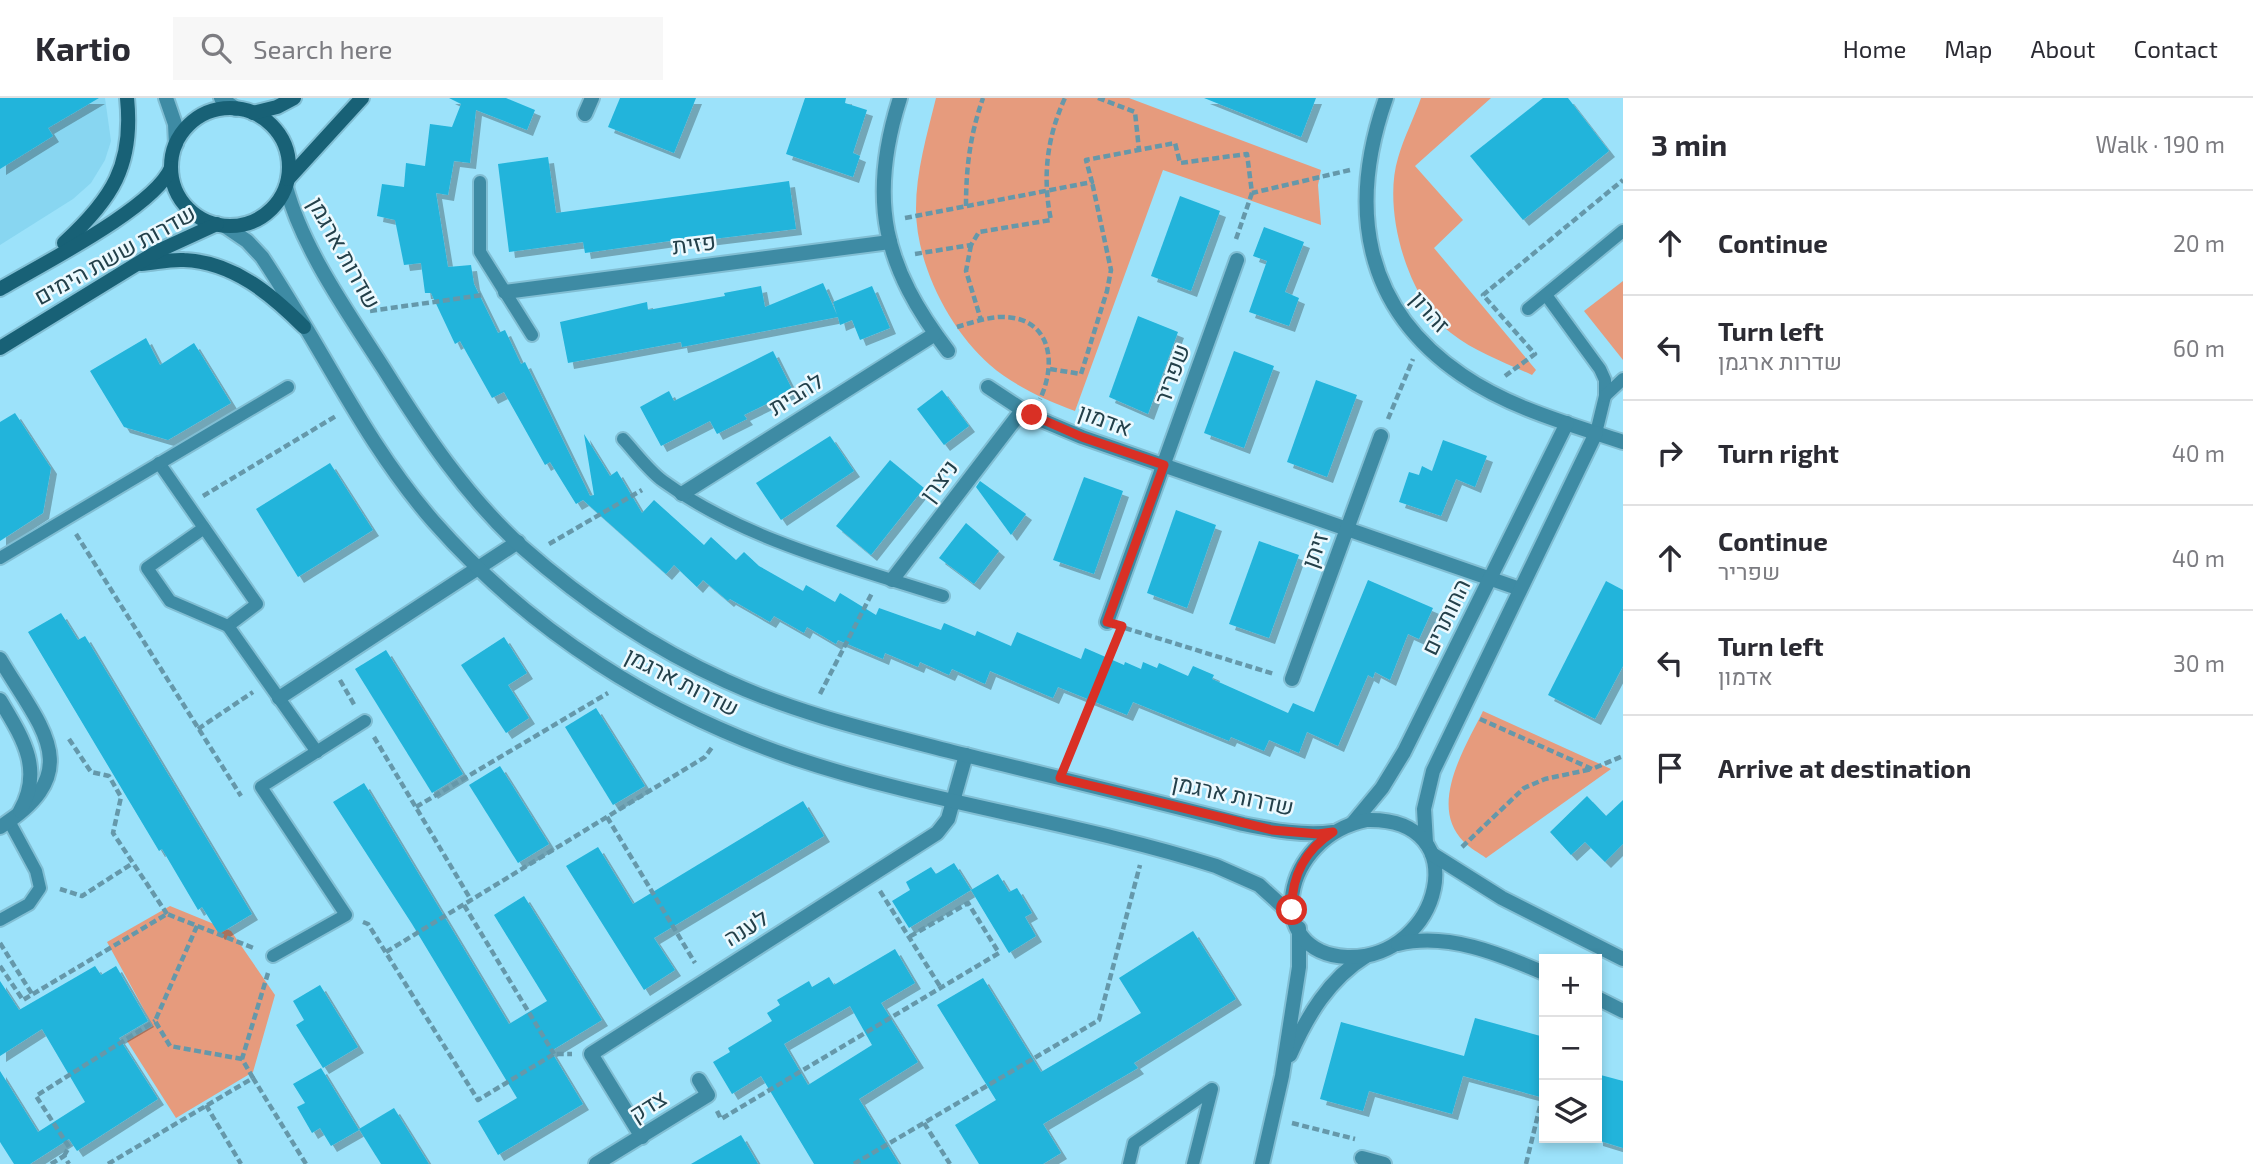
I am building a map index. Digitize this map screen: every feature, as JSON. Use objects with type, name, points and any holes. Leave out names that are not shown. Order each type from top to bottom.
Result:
[{"type":"main road","points":[[40,265],[99,208],[119,174],[130,136],[127,98]]},
{"type":"main road","points":[[253,113],[277,107],[294,98]]},
{"type":"main road","points":[[287,183],[288,156],[280,135],[253,113],[219,109],[198,118],[176,144],[171,167],[176,189],[188,208],[221,225],[242,225],[263,217],[279,201],[287,183],[362,98]]},
{"type":"main road","name":"שדרות ששת הימים","points":[[0,289],[145,200],[165,180],[171,167]]},
{"type":"main road","name":"שדרות ששת הימים","points":[[0,348],[136,265],[221,225]]},
{"type":"main road","points":[[136,265],[183,260],[236,274],[260,287],[304,327]]},
{"type":"street","points":[[166,98],[175,124],[176,144]]},
{"type":"street","points":[[221,98],[236,109]]},
{"type":"street","points":[[586,114],[592,98]]},
{"type":"street","points":[[900,98],[884,158],[885,222],[894,258],[917,310],[948,351]]},
{"type":"street","name":"זהרון","points":[[1386,98],[1367,166],[1365,216],[1373,262],[1392,304],[1420,340],[1462,375],[1514,403],[1623,442]]},
{"type":"street","name":"שדרות ארגמן","points":[[287,183],[305,238],[422,430],[469,491],[518,542],[583,597],[650,643],[726,681],[810,714],[1272,830],[1318,834],[1333,832]]},
{"type":"street","name":"שדרות ארגמן","points":[[221,225],[247,241],[262,257],[383,457],[433,521],[477,567],[555,635],[627,683],[724,731],[795,758],[1201,861],[1245,878],[1271,894],[1296,922]]},
{"type":"street","name":"פזית","points":[[505,292],[890,242]]},
{"type":"street","name":"שפריר","points":[[1107,622],[1237,260]]},
{"type":"street","name":"להבית","points":[[682,494],[935,334]]},
{"type":"street","name":"אדמון","points":[[988,387],[1028,412],[1082,437],[1520,589]]},
{"type":"street","name":"ניצרן","points":[[886,578],[1028,412]]},
{"type":"street","name":"החותרים","points":[[1353,823],[1394,770],[1567,423]]},
{"type":"street","points":[[1393,945],[1414,929],[1430,905],[1436,879],[1424,809],[1427,790],[1461,711],[1596,433]]},
{"type":"street","name":"זיתן","points":[[1292,679],[1381,436]]},
{"type":"street","points":[[279,698],[518,542]]},
{"type":"street","points":[[0,659],[43,731],[51,757],[50,770],[42,791],[9,822]]},
{"type":"street","points":[[0,700],[23,740],[31,763],[29,792],[9,822]]},
{"type":"street","name":"לענה","points":[[591,1054],[937,833],[948,819],[967,755]]},
{"type":"street","points":[[1262,1164],[1282,1076],[1299,967],[1296,922],[1291,897],[1298,871],[1314,847],[1333,832],[1353,823],[1394,822],[1406,826],[1445,864],[1502,898],[1623,960]]},
{"type":"street","points":[[1296,922],[1321,950],[1346,957],[1366,956]]},
{"type":"street","points":[[1282,1076],[1303,1028],[1324,994],[1350,965],[1366,956],[1393,945],[1424,940],[1461,944],[1539,971]]},
{"type":"street","points":[[1602,1000],[1623,1011]]},
{"type":"street","points":[[591,1054],[642,1137]]},
{"type":"street","points":[[699,1080],[708,1095]]},
{"type":"street","name":"צדק","points":[[596,1164],[708,1095]]},
{"type":"street","points":[[1362,1158],[1384,1164]]},
{"type":"lane","points":[[480,182],[480,253],[532,335]]},
{"type":"lane","points":[[1528,309],[1623,231]]},
{"type":"lane","points":[[1546,295],[1600,369],[1605,380],[1605,396],[1596,433]]},
{"type":"lane","points":[[1605,396],[1623,379]]},
{"type":"lane","points":[[0,558],[288,387]]},
{"type":"lane","points":[[622,439],[661,479],[682,494],[773,539],[943,596]]},
{"type":"lane","points":[[159,463],[257,604],[228,626]]},
{"type":"lane","points":[[204,528],[146,568],[170,601],[228,626],[317,752]]},
{"type":"lane","points":[[273,956],[346,915],[261,788],[365,722]]},
{"type":"lane","points":[[0,920],[33,900],[39,892],[40,883],[9,822]]},
{"type":"lane","points":[[1129,1164],[1134,1143],[1212,1089],[1193,1164]]},
{"type":"path","points":[[966,206],[966,167],[983,98]]},
{"type":"path","points":[[981,320],[966,271],[971,245],[979,232],[1051,219],[1045,190],[1051,138],[1065,98]]},
{"type":"path","points":[[1098,98],[1136,112],[1139,150]]},
{"type":"path","points":[[1051,369],[1081,374],[1111,270],[1086,160],[1175,143],[1180,163],[1247,154],[1252,193],[1234,244],[1237,260]]},
{"type":"path","points":[[1252,193],[1367,166]]},
{"type":"path","points":[[885,222],[1092,181]]},
{"type":"path","points":[[894,258],[971,245]]},
{"type":"path","points":[[351,313],[505,292]]},
{"type":"path","points":[[935,334],[981,320],[1015,318],[1033,327],[1043,336],[1051,369],[1028,412]]},
{"type":"path","points":[[1381,436],[1420,340]]},
{"type":"path","points":[[188,505],[352,406]]},
{"type":"path","points":[[532,554],[661,479]]},
{"type":"path","points":[[66,518],[255,819],[275,808]]},
{"type":"path","points":[[810,714],[886,578]]},
{"type":"path","points":[[1107,622],[1292,679]]},
{"type":"path","points":[[1060,778],[1122,626]]},
{"type":"path","points":[[331,664],[471,900]]},
{"type":"path","points":[[198,729],[268,682]]},
{"type":"path","points":[[416,807],[627,683]]},
{"type":"path","points":[[1461,711],[1592,769]]},
{"type":"path","points":[[386,952],[705,757],[724,731]]},
{"type":"path","points":[[68,737],[91,772],[109,776],[121,797],[113,833],[167,914],[273,956],[242,1059],[306,1164]]},
{"type":"path","points":[[1445,864],[1524,788],[1545,779],[1592,769],[1623,756]]},
{"type":"path","points":[[607,817],[705,981]]},
{"type":"path","points":[[854,1164],[1099,1020],[1145,847]]},
{"type":"path","points":[[40,883],[82,896],[133,863]]},
{"type":"path","points":[[871,876],[940,988]]},
{"type":"path","points":[[708,1095],[721,1119],[999,953],[968,903],[908,937]]},
{"type":"path","points":[[464,905],[554,1054]]},
{"type":"path","points":[[0,966],[23,1000],[167,914]]},
{"type":"path","points":[[346,915],[368,924],[478,1100],[554,1054],[591,1054]]},
{"type":"path","points":[[51,1164],[64,1156],[69,1147],[36,1096],[155,1021],[197,926]]},
{"type":"path","points":[[0,943],[32,994]]},
{"type":"path","points":[[155,1021],[170,1046],[242,1059]]},
{"type":"path","points":[[108,1164],[253,1078]]},
{"type":"path","points":[[206,1105],[241,1164]]},
{"type":"path","points":[[1526,1164],[1539,1111]]},
{"type":"path","points":[[1272,1118],[1363,1141],[1362,1158]]},
{"type":"path","points":[[924,1123],[950,1164]]},
{"type":"path","points":[[64,1156],[69,1164]]},
{"type":"shaded area","points":[[0,98],[105,98],[111,141],[105,160],[91,183],[73,199],[0,245]]},
{"type":"shaded area","points":[[936,98],[1129,98],[1321,170],[1318,185],[1321,225],[1163,170],[1075,411],[1031,392],[990,365],[961,333],[938,294],[922,252],[916,209],[920,167]]},
{"type":"shaded area","points":[[1421,98],[1491,98],[1415,166],[1463,220],[1434,248],[1536,370],[1532,375],[1480,351],[1451,333],[1422,299],[1411,277],[1396,228],[1394,179],[1400,150]]},
{"type":"shaded area","points":[[1623,281],[1623,360],[1584,311]]},
{"type":"shaded area","points":[[1483,711],[1611,769],[1486,858],[1464,842],[1453,827],[1449,811],[1453,776]]},
{"type":"shaded area","points":[[170,906],[231,931],[275,995],[253,1072],[176,1118],[127,1041],[153,1026],[107,942]]},
{"type":"building","points":[[0,98],[99,98],[48,128],[53,136],[0,169]]},
{"type":"building","points":[[449,98],[506,98],[535,110],[527,130],[476,110],[470,163],[454,161],[448,195],[436,193],[448,267],[471,265],[474,284],[498,333],[505,330],[521,364],[525,362],[590,496],[594,495],[584,434],[610,476],[617,471],[642,513],[654,500],[704,545],[711,537],[736,560],[744,552],[759,566],[803,591],[806,585],[835,602],[840,593],[876,615],[879,608],[941,630],[944,623],[975,636],[977,631],[1011,646],[1017,632],[1081,659],[1085,648],[1124,665],[1125,662],[1141,669],[1143,662],[1157,668],[1159,663],[1188,676],[1193,666],[1214,675],[1212,679],[1288,713],[1293,703],[1314,712],[1368,580],[1433,608],[1419,639],[1408,634],[1390,680],[1375,672],[1373,678],[1368,675],[1338,746],[1307,732],[1299,753],[1269,740],[1264,751],[1231,737],[1229,741],[1133,702],[1127,715],[1058,687],[1053,698],[990,671],[985,684],[952,669],[949,675],[920,662],[918,667],[885,653],[883,659],[838,640],[836,644],[807,627],[804,633],[774,616],[770,622],[730,599],[728,601],[703,580],[697,587],[674,565],[666,574],[583,500],[576,504],[550,462],[545,465],[504,392],[492,398],[460,341],[455,344],[431,293],[425,293],[421,263],[404,265],[395,220],[377,216],[382,184],[404,187],[406,163],[425,166],[430,124],[452,127],[461,104]]},
{"type":"building","points":[[620,98],[696,98],[674,153],[608,127]]},
{"type":"building","points":[[805,98],[846,98],[845,103],[867,110],[853,153],[860,156],[853,177],[786,154]]},
{"type":"building","points":[[1204,98],[1316,98],[1301,137]]},
{"type":"building","points":[[1543,98],[1568,98],[1609,151],[1523,220],[1470,156]]},
{"type":"building","points":[[548,157],[556,213],[789,181],[796,229],[705,240],[705,236],[585,253],[583,242],[509,252],[498,164]]},
{"type":"building","points":[[1180,196],[1220,211],[1191,291],[1151,276]]},
{"type":"building","points":[[1264,227],[1304,242],[1285,292],[1299,298],[1289,326],[1249,312],[1267,261],[1253,256]]},
{"type":"building","points":[[823,283],[837,315],[833,302],[872,286],[890,328],[860,340],[852,320],[840,325],[838,317],[682,347],[681,342],[568,363],[560,322],[647,302],[648,310],[725,296],[724,293],[761,286],[765,307]]},
{"type":"building","points":[[1138,316],[1178,332],[1148,414],[1109,397]]},
{"type":"building","points":[[146,338],[160,365],[194,343],[231,403],[168,440],[124,427],[90,371]]},
{"type":"building","points":[[773,351],[793,391],[744,415],[747,419],[717,434],[710,421],[661,446],[640,407],[669,391],[674,401]]},
{"type":"building","points":[[1234,351],[1274,366],[1244,448],[1204,433]]},
{"type":"building","points":[[1316,380],[1357,395],[1327,477],[1287,462]]},
{"type":"building","points":[[942,390],[969,426],[944,445],[917,409]]},
{"type":"building","points":[[15,413],[51,468],[43,513],[0,541],[0,422]]},
{"type":"building","points":[[830,436],[854,471],[781,520],[756,483]]},
{"type":"building","points":[[1443,440],[1487,456],[1475,487],[1456,479],[1441,516],[1399,502],[1409,472],[1419,475],[1422,466],[1432,471]]},
{"type":"building","points":[[890,460],[924,488],[871,555],[836,526]]},
{"type":"building","points":[[330,463],[373,530],[298,577],[256,509]]},
{"type":"building","points":[[1084,477],[1123,491],[1094,574],[1053,560]]},
{"type":"building","points":[[980,481],[1026,514],[1011,535],[976,487]]},
{"type":"building","points":[[1176,510],[1216,525],[1187,608],[1147,593]]},
{"type":"building","points":[[966,523],[999,551],[974,584],[939,558]]},
{"type":"building","points":[[1259,541],[1299,555],[1269,638],[1229,624]]},
{"type":"building","points":[[1606,581],[1623,590],[1623,666],[1595,719],[1548,695]]},
{"type":"building","points":[[61,613],[78,640],[85,636],[252,914],[219,934],[202,907],[198,910],[162,849],[159,851],[28,632]]},
{"type":"building","points":[[504,637],[527,673],[508,685],[529,718],[506,733],[461,665]]},
{"type":"building","points":[[386,650],[463,774],[432,793],[355,669]]},
{"type":"building","points":[[596,708],[645,786],[613,805],[565,727]]},
{"type":"building","points":[[500,766],[549,844],[518,863],[469,785]]},
{"type":"building","points":[[364,783],[509,1024],[547,1001],[494,915],[524,896],[602,1020],[551,1051],[583,1104],[498,1155],[478,1121],[517,1098],[412,924],[333,802]]},
{"type":"building","points":[[1587,796],[1606,816],[1623,800],[1623,844],[1605,862],[1585,842],[1571,855],[1550,832]]},
{"type":"building","points":[[803,801],[824,836],[654,938],[675,970],[644,990],[566,866],[598,847],[633,904]]},
{"type":"building","points":[[954,863],[971,890],[909,928],[892,901],[910,890],[906,882],[931,867],[936,874]]},
{"type":"building","points":[[998,874],[1009,892],[1017,888],[1032,913],[1025,917],[1036,936],[1009,953],[971,890]]},
{"type":"building","points":[[1193,931],[1236,999],[1134,1063],[1138,1068],[1043,1124],[1061,1153],[1043,1164],[979,1164],[955,1125],[996,1100],[937,1005],[983,978],[1041,1072],[1141,1013],[1119,978]]},
{"type":"building","points":[[895,949],[915,983],[881,1003],[918,1062],[859,1099],[899,1164],[814,1164],[761,1076],[732,1094],[713,1062],[730,1052],[728,1048],[772,1021],[767,1013],[780,1005],[777,1000],[809,981],[812,987],[829,977],[834,985]],"holes":[[[850,1006],[872,1045],[808,1085],[784,1044]]]},
{"type":"building","points":[[95,966],[101,975],[116,966],[148,1021],[119,1038],[158,1099],[77,1151],[69,1139],[30,1164],[14,1164],[0,1142],[0,1071],[38,1132],[85,1102],[42,1029],[0,1056],[0,981],[19,1010]]},
{"type":"building","points":[[320,985],[358,1047],[323,1068],[296,1025],[304,1020],[293,1001]]},
{"type":"building","points":[[1475,1018],[1539,1036],[1539,1097],[1463,1076],[1452,1114],[1369,1091],[1363,1111],[1320,1099],[1341,1022],[1464,1056]]},
{"type":"building","points":[[321,1068],[359,1130],[331,1146],[320,1128],[312,1133],[297,1107],[305,1103],[293,1084]]},
{"type":"building","points":[[1602,1075],[1623,1081],[1623,1148],[1602,1142]]},
{"type":"building","points":[[394,1108],[429,1164],[381,1164],[359,1129]]},
{"type":"building","points":[[741,1135],[758,1164],[691,1164]]},
{"type":"route","points":[[1032,415],[1082,437],[1164,465],[1107,622],[1122,626],[1060,778],[1272,830],[1318,834],[1333,832],[1314,847],[1298,871],[1291,897],[1292,910]]}]
